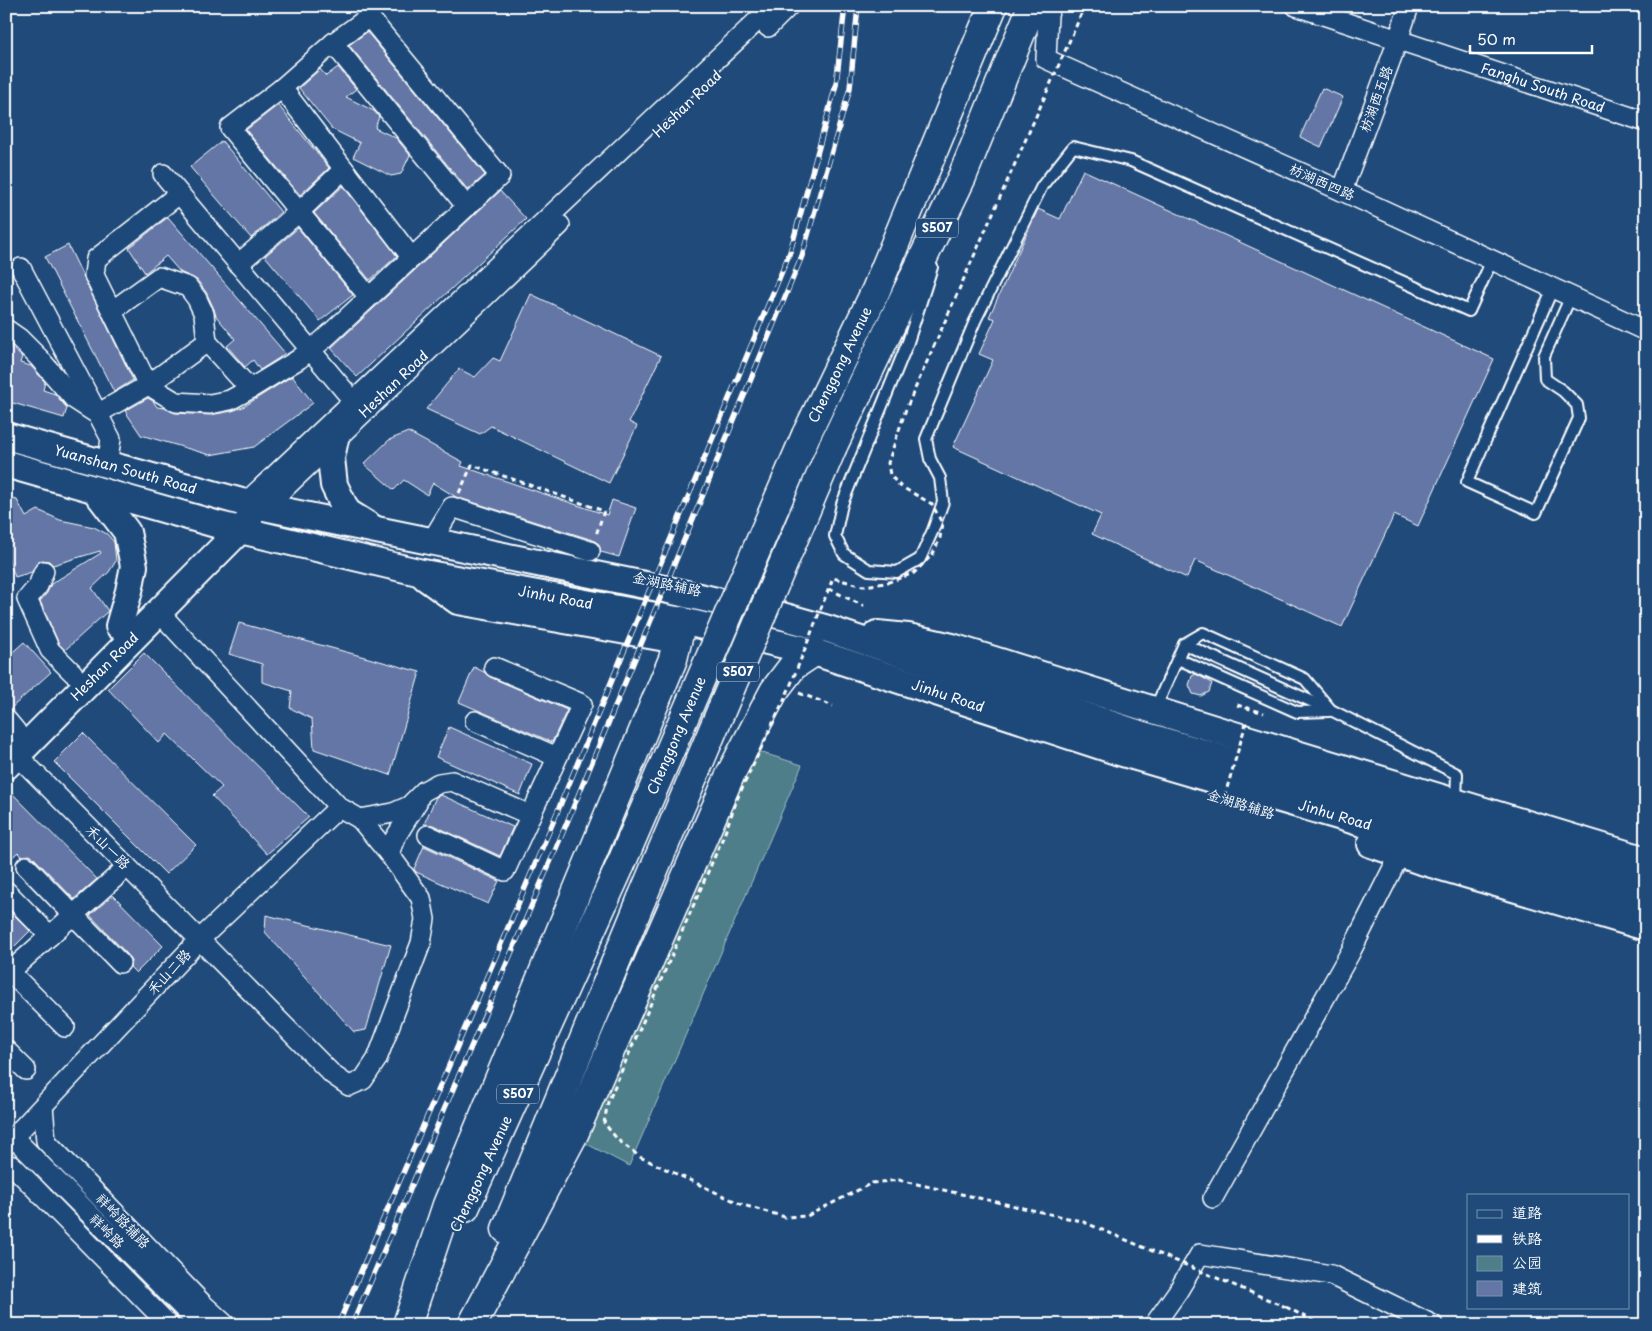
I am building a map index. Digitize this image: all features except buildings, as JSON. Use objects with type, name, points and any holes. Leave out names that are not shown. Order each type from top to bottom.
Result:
[{"type":"highway","name":"Chenggong Avenue","points":[[414,1325],[621,864],[806,436],[876,290],[993,6]]},
{"type":"highway","name":"Chenggong Avenue","points":[[466,1325],[642,898],[833,446],[962,176],[1032,6]]},
{"type":"highway","points":[[407,1325],[447,1205],[673,659],[680,631]]},
{"type":"highway","points":[[472,1325],[574,1134],[731,773],[774,691],[793,666],[814,652]]},
{"type":"main road","name":"Yuanshan South Road","points":[[6,436],[255,505]]},
{"type":"main road","points":[[335,439],[331,458],[334,485],[347,512],[376,530]]},
{"type":"main road","name":"Yuanshan South Road","points":[[6,464],[229,527]]},
{"type":"main road","points":[[96,490],[126,532],[134,566],[119,626]]},
{"type":"main road","name":"Heshan Road","points":[[10,742],[119,626],[255,505]]},
{"type":"main road","name":"Jinhu Road","points":[[255,505],[669,590],[782,616],[828,629],[1143,735],[1456,815],[1646,882]]},
{"type":"main road","name":"Heshan Road","points":[[10,742],[158,611],[229,527]]},
{"type":"main road","name":"Jinhu Road","points":[[229,527],[680,631],[814,652],[1116,752],[1646,906]]},
{"type":"main road","points":[[828,629],[908,637],[952,647],[1154,710],[1456,815],[1646,860]]},
{"type":"main road","name":"金湖路辅路","points":[[845,662],[927,706],[1400,854],[1646,928]]},
{"type":"main road","points":[[1143,735],[1154,710]]},
{"type":"street","name":"枋湖西四路","points":[[1051,6],[1048,15],[1046,58],[1342,191],[1646,331]]},
{"type":"street","name":"Fanghu South Road","points":[[1296,6],[1646,122]]},
{"type":"street","name":"枋湖西五路","points":[[1342,191],[1398,40],[1408,6]]},
{"type":"street","name":"Heshan Road","points":[[255,505],[354,402],[783,7]]},
{"type":"street","name":"Heshan Road","points":[[255,505],[335,439],[783,7]]},
{"type":"street","points":[[179,194],[96,259],[94,275],[148,385],[176,402],[210,404],[230,400],[310,350],[369,297],[412,258],[500,176],[369,17],[333,43],[282,88],[230,128],[369,297]]},
{"type":"street","points":[[333,43],[467,207]]},
{"type":"street","points":[[282,88],[412,258]]},
{"type":"street","points":[[238,264],[299,212],[344,169]]},
{"type":"street","points":[[163,174],[354,402]]},
{"type":"street","points":[[21,268],[111,439],[107,465]]},
{"type":"street","points":[[112,311],[159,277],[188,287],[204,314],[207,342],[250,389]]},
{"type":"street","points":[[6,329],[19,338],[39,358],[74,399],[97,414]]},
{"type":"street","points":[[97,414],[148,385],[207,342]]},
{"type":"street","points":[[431,542],[452,507],[590,552]]},
{"type":"street","points":[[44,571],[38,586],[27,599],[50,650],[73,673]]},
{"type":"street","points":[[158,611],[339,807],[360,819],[389,854],[395,838],[414,811],[424,791]]},
{"type":"street","points":[[428,835],[505,871],[582,704],[494,667]]},
{"type":"street","points":[[475,721],[557,758]]},
{"type":"street","name":"禾山一路","points":[[10,742],[127,867],[333,1075],[349,1086],[363,1080],[377,1059],[421,943],[425,919],[421,898],[389,854]]},
{"type":"street","points":[[360,819],[393,814],[409,806],[424,791],[439,783],[452,781],[530,815]]},
{"type":"street","name":"禾山二路","points":[[10,1142],[199,940],[339,807]]},
{"type":"street","points":[[1212,1198],[1350,953],[1400,854]]},
{"type":"street","points":[[26,866],[120,963]]},
{"type":"street","points":[[64,1027],[8,972],[127,867]]},
{"type":"street","points":[[6,891],[50,936]]},
{"type":"street","points":[[6,1050],[26,1070]]},
{"type":"street","name":"祥岭路辅路","points":[[44,1106],[46,1141],[203,1304],[226,1325]]},
{"type":"street","name":"祥岭路","points":[[10,1142],[200,1325]]},
{"type":"street","points":[[6,1165],[13,1166],[168,1325]]},
{"type":"street","points":[[1154,1325],[1178,1291],[1200,1254],[1331,1275],[1433,1325]]},
{"type":"lane","points":[[962,176],[908,342],[842,504],[835,536],[844,554],[869,570],[897,572],[920,559],[943,502],[940,478],[930,459],[926,439],[975,321],[1042,186],[1073,147],[1131,161],[1469,311],[1492,260]]},
{"type":"lane","points":[[1553,288],[1467,482],[1536,513],[1579,418],[1576,405],[1564,391],[1545,379],[1544,356],[1571,296]]},
{"type":"lane","points":[[1154,710],[1184,644],[1203,633],[1305,680],[1332,711]]},
{"type":"lane","points":[[1184,644],[1332,711],[1457,774],[1456,815]]},
{"type":"lane","points":[[1178,659],[1297,712],[1332,711]]},
{"type":"path","points":[[1085,6],[906,409],[888,464],[890,474],[900,486],[932,504],[942,523],[940,538],[933,554],[914,573],[886,583],[863,586],[833,578],[789,689],[738,797],[724,835],[608,1102],[604,1123],[618,1140],[640,1157],[743,1204],[786,1217],[807,1216],[872,1182],[899,1180],[1080,1221],[1286,1307],[1321,1325]]},
{"type":"path","points":[[452,507],[472,465],[604,511],[590,552]]},
{"type":"path","points":[[829,589],[864,606]]},
{"type":"path","points":[[798,692],[833,706]]},
{"type":"path","points":[[1238,705],[1266,714]]},
{"type":"path","points":[[1222,805],[1247,720],[1256,722]]},
{"type":"green space","points":[[753,750],[802,765],[629,1166],[585,1143]]},
{"type":"railway","points":[[338,1325],[551,827],[790,252],[836,85],[845,6]]},
{"type":"railway","points":[[352,1325],[563,832],[802,256],[850,88],[858,6]]}]
